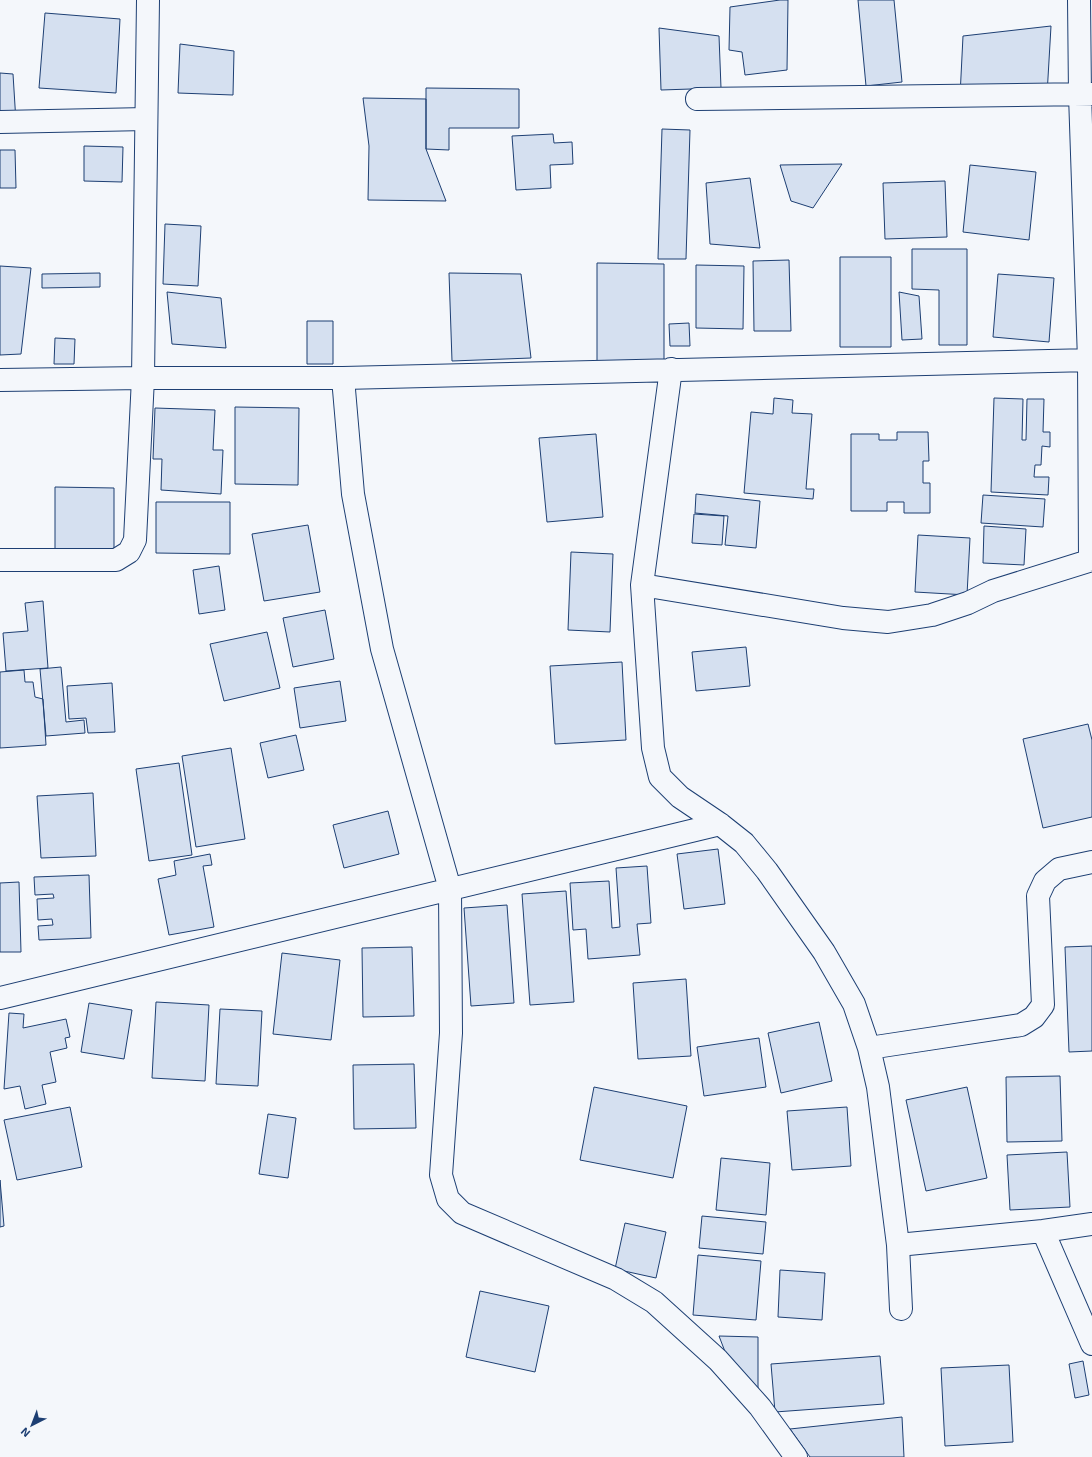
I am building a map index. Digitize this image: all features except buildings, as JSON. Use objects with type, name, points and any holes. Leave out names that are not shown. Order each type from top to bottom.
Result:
[{"type":"street","points":[[0,560],[116,560],[129,552],[135,540],[143,378],[148,0]]},
{"type":"street","points":[[642,584],[843,618],[888,622],[932,614],[968,603],[993,591],[1091,560],[1086,94],[1079,0]]},
{"type":"street","points":[[697,99],[1086,94]]},
{"type":"street","points":[[0,122],[146,120]]},
{"type":"street","points":[[0,380],[343,378],[1090,360]]},
{"type":"street","points":[[671,369],[642,584],[653,748],[660,777],[680,797],[720,824],[744,843],[767,871],[824,952],[854,1004],[869,1048],[878,1087],[898,1245],[901,1308]]},
{"type":"street","points":[[343,378],[353,494],[382,649],[450,889],[451,1033],[441,1175],[448,1199],[462,1213],[616,1279],[654,1302],[718,1360],[760,1407],[796,1457]]},
{"type":"street","points":[[0,998],[720,824]]},
{"type":"street","points":[[869,1048],[1021,1025],[1034,1017],[1043,1005],[1038,896],[1045,881],[1059,869],[1092,862]]},
{"type":"street","points":[[898,1245],[1043,1231],[1092,1224]]},
{"type":"street","points":[[1043,1231],[1092,1344]]}]
